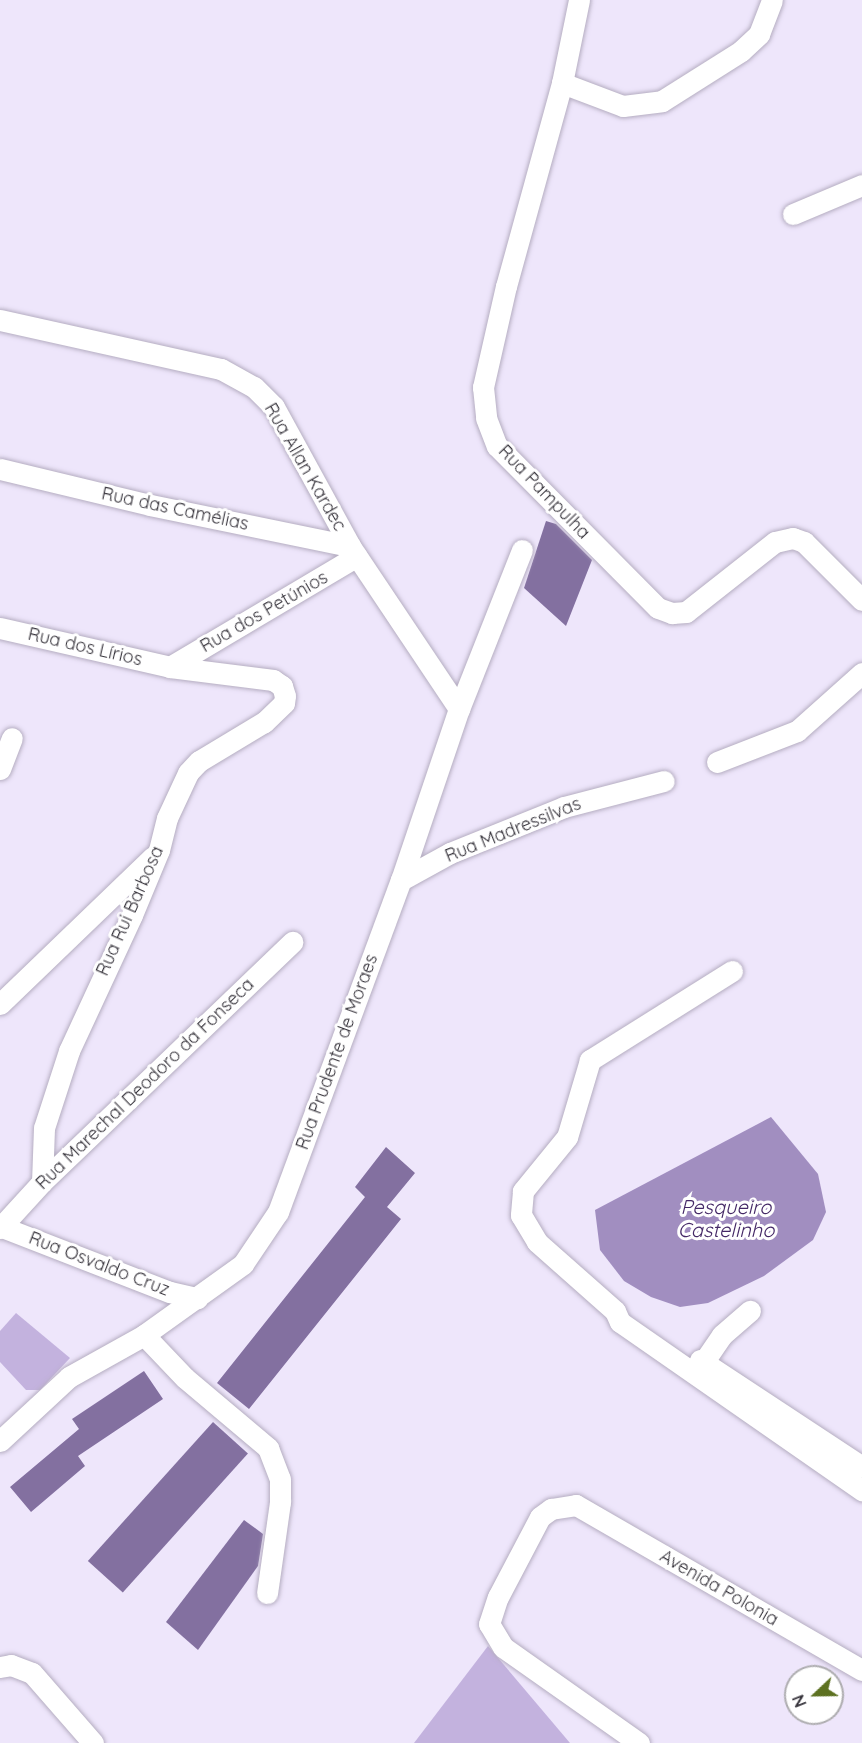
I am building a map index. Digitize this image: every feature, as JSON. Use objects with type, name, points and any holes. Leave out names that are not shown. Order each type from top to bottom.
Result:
[{"type":"street","name":"Rua Pampulha","points":[[579,0],[562,83],[506,286],[483,387],[486,418],[496,446],[658,608],[672,613],[686,612],[775,542],[793,538],[804,542],[862,600]]},
{"type":"street","points":[[562,83],[623,106],[662,101],[741,51],[759,34],[772,0]]},
{"type":"street","points":[[793,214],[862,185]]},
{"type":"street","name":"Rua Allan Kardec","points":[[0,320],[221,369],[254,387],[274,407],[354,551],[459,709]]},
{"type":"street","name":"Rua das Camélias","points":[[0,469],[354,551]]},
{"type":"street","name":"Rua Prudente de Moraes","points":[[0,1441],[69,1377],[144,1335],[243,1264],[278,1212],[401,879],[459,709],[522,550]]},
{"type":"street","name":"Rua dos Petúnios","points":[[170,667],[354,551]]},
{"type":"street","name":"Rua dos Lírios","points":[[0,628],[170,667]]},
{"type":"street","name":"Rua Rui Barbosa","points":[[42,1182],[44,1128],[69,1051],[159,850],[167,818],[188,773],[200,761],[264,722],[284,703],[282,686],[273,680],[170,667]]},
{"type":"street","points":[[717,762],[797,730],[862,673]]},
{"type":"street","points":[[0,769],[12,738]]},
{"type":"street","name":"Rua Madressilvas","points":[[401,879],[450,853],[564,807],[664,781]]},
{"type":"street","points":[[0,1004],[159,850]]},
{"type":"street","name":"Rua Marechal Deodoro da Fonseca","points":[[1,1228],[42,1182],[292,942]]},
{"type":"street","points":[[732,971],[590,1060],[567,1137],[523,1191],[521,1215],[537,1242],[615,1311],[620,1322],[699,1367],[861,1482]]},
{"type":"street","name":"Rua Osvaldo Cruz","points":[[1,1228],[170,1292],[197,1298]]},
{"type":"street","points":[[699,1367],[722,1335],[750,1311]]},
{"type":"street","points":[[144,1335],[185,1378],[268,1448],[280,1479],[280,1502],[267,1593]]},
{"type":"street","name":"Avenida Polonia","points":[[639,1743],[503,1647],[489,1624],[498,1597],[540,1517],[551,1509],[576,1505],[862,1670]]},
{"type":"street","points":[[0,1667],[11,1665],[32,1673],[93,1743]]},
{"type":"shaded area","points":[[16,1313],[70,1358],[40,1390],[26,1390],[0,1362],[0,1331]]},
{"type":"shaded area","points":[[488,1646],[570,1743],[414,1743]]},
{"type":"water","name":"Pesqueiro Castelinho","points":[[771,1117],[818,1174],[826,1212],[813,1240],[764,1276],[708,1303],[680,1307],[651,1297],[624,1281],[600,1250],[595,1210]]},
{"type":"building","points":[[546,521],[556,524],[592,560],[566,626],[524,588]]},
{"type":"building","points":[[386,1147],[415,1173],[387,1207],[401,1219],[249,1409],[217,1383],[365,1197],[355,1187]]},
{"type":"building","points":[[144,1371],[163,1399],[78,1456],[85,1466],[31,1512],[10,1487],[79,1429],[72,1419]]},
{"type":"building","points":[[213,1422],[248,1453],[123,1592],[88,1561]]},
{"type":"building","points":[[244,1520],[263,1534],[258,1566],[198,1650],[166,1622]]}]
